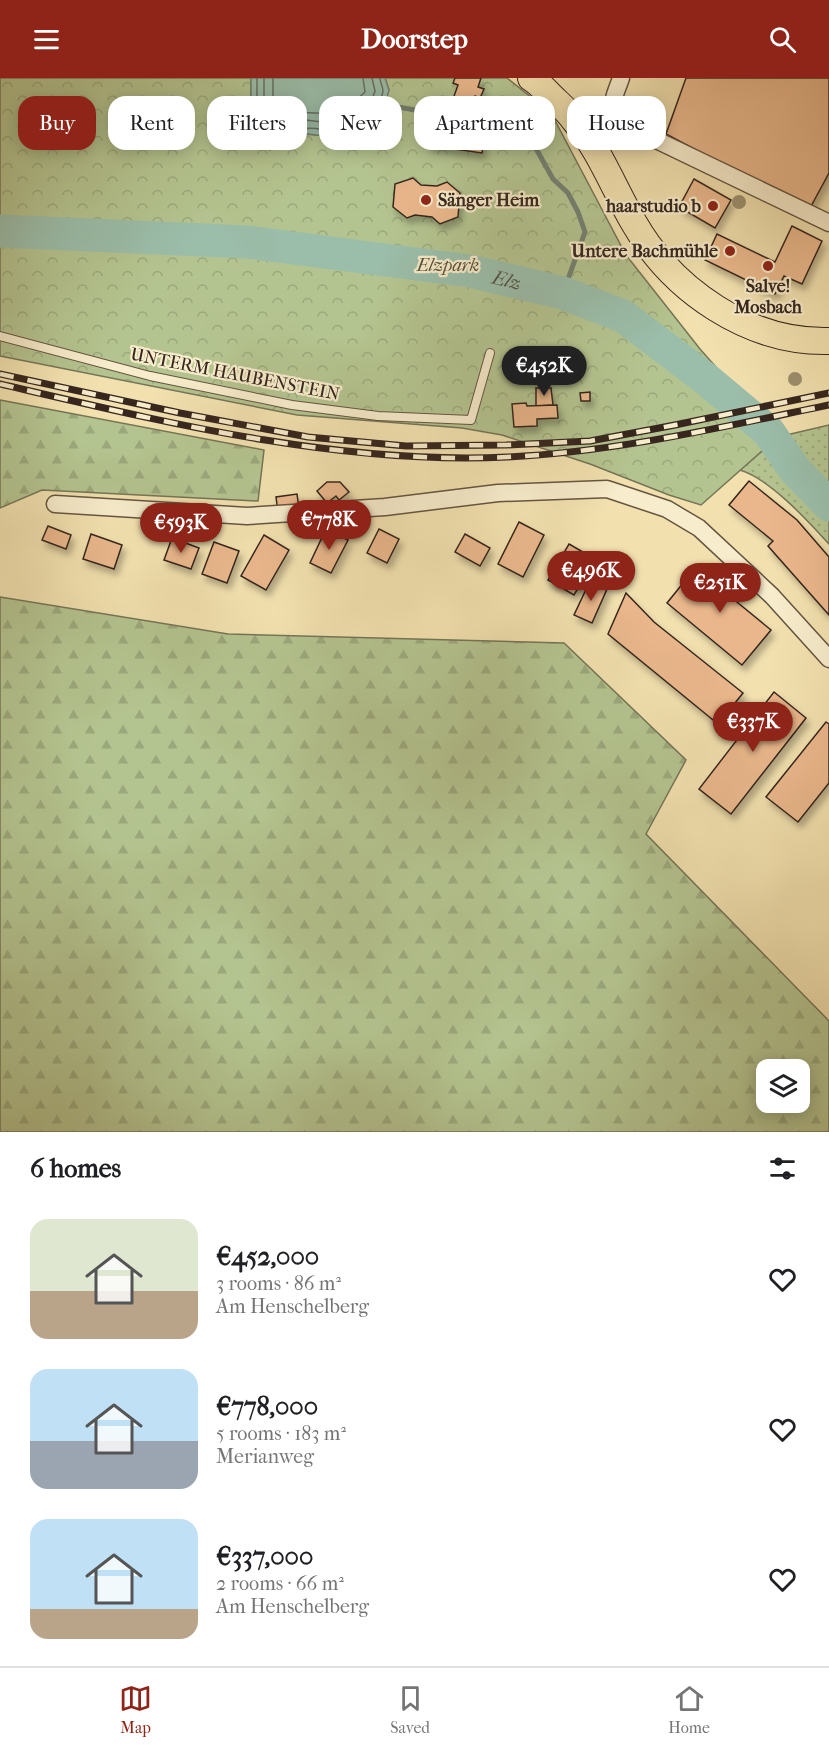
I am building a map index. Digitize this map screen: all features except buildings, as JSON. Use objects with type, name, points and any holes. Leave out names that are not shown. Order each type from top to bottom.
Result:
[{"type":"main road","points":[[531,78],[575,120],[594,148],[634,225],[654,254],[676,278],[730,318],[760,330],[796,339],[829,341]]},
{"type":"street","points":[[621,78],[612,106],[621,123],[829,223]]},
{"type":"street","points":[[55,504],[247,516],[385,507],[498,493],[607,489],[667,509],[699,528],[772,596],[829,658]]},
{"type":"lane","name":"UNTERM HAUBENSTEIN","points":[[0,336],[150,376],[291,405],[378,416],[471,420],[490,353]]},
{"type":"green space","name":"Elzpark","points":[[0,78],[251,78],[251,96],[207,96],[207,150],[307,150],[307,134],[310,134],[319,135],[319,150],[402,150],[402,96],[383,96],[389,90],[385,78],[507,78],[530,96],[414,96],[414,150],[555,150],[555,121],[567,143],[567,150],[571,150],[626,255],[700,349],[778,437],[701,505],[590,464],[502,435],[462,428],[297,415],[0,356]]},
{"type":"green space","points":[[0,400],[264,450],[258,501],[42,490],[0,508]]},
{"type":"green space","points":[[829,425],[829,544],[776,491],[740,470],[778,437]]},
{"type":"green space","points":[[0,597],[228,634],[564,643],[686,760],[646,834],[829,1021],[829,1132],[0,1132]]},
{"type":"water","points":[[251,78],[385,78],[389,90],[387,96],[319,96],[319,135],[307,134],[307,96],[251,96]]},
{"type":"waterway","points":[[402,108],[427,112],[487,113],[510,121],[529,136],[553,179],[568,193],[585,232],[563,293]]},
{"type":"waterway","name":"Elz","points":[[0,231],[247,242],[470,271],[563,293],[623,316],[706,379],[768,431],[795,470],[829,505]]},
{"type":"railway","points":[[0,374],[180,413],[308,437],[406,446],[590,441],[829,393]]},
{"type":"railway","points":[[0,384],[124,413],[251,438],[379,454],[443,458],[507,457],[588,450],[709,430],[829,405]]},
{"type":"place","name":"Sänger Heim","points":[[426,200]]},
{"type":"place","name":"haarstudio b","points":[[713,206]]},
{"type":"place","name":"Untere Bachmühle","points":[[730,251]]},
{"type":"place","name":"Salve! Mosbach","points":[[768,266]]}]
